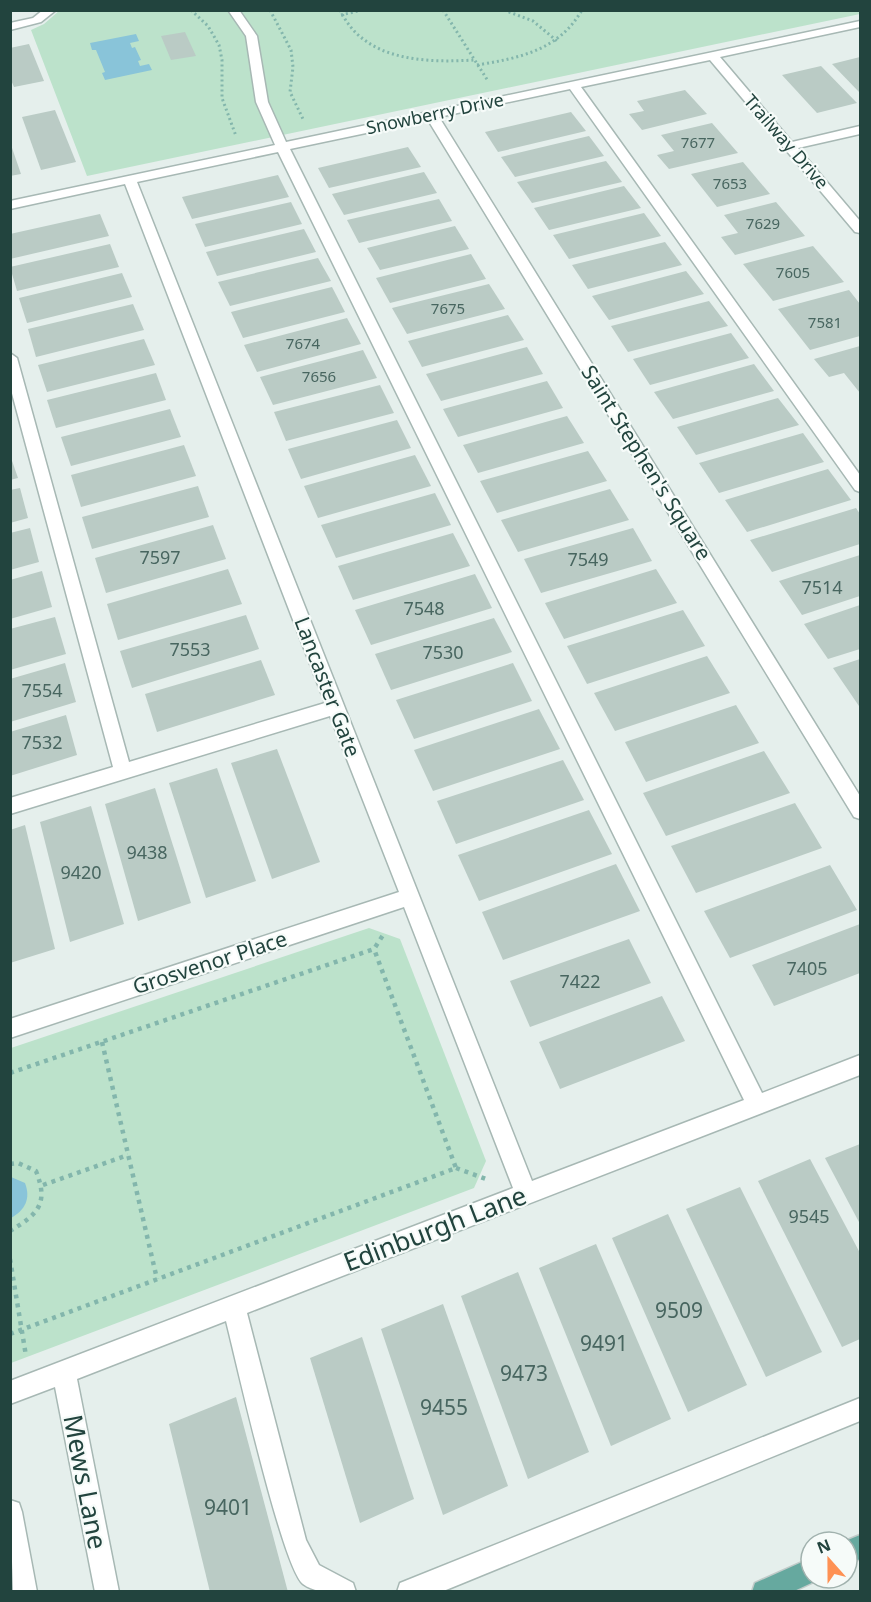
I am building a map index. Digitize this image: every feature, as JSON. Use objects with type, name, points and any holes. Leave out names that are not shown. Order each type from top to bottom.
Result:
[{"type":"main road","points":[[764,1592],[799,1576]]},
{"type":"street","points":[[233,10],[245,25],[256,47],[259,98],[757,1105]]},
{"type":"street","points":[[10,27],[31,22],[48,13]]},
{"type":"street","name":"Snowberry Drive","points":[[10,205],[861,24]]},
{"type":"street","name":"Trailway Drive","points":[[712,55],[861,229]]},
{"type":"street","points":[[573,85],[861,486]]},
{"type":"street","name":"Saint Stephen's Square","points":[[431,115],[861,811]]},
{"type":"street","points":[[789,146],[861,130]]},
{"type":"street","name":"Lancaster Gate","points":[[129,180],[525,1194]]},
{"type":"street","points":[[10,358],[123,772]]},
{"type":"street","points":[[10,806],[335,707]]},
{"type":"street","name":"Grosvenor Place","points":[[10,1029],[410,897]]},
{"type":"street","name":"Edinburgh Lane","points":[[10,1393],[861,1065]]},
{"type":"street","points":[[234,1307],[295,1543],[310,1574],[344,1592]]},
{"type":"street","name":"Mews Lane","points":[[64,1373],[107,1592]]},
{"type":"street","points":[[409,1592],[861,1410]]},
{"type":"street","points":[[10,1512],[25,1592]]},
{"type":"path","points":[[191,10],[206,24],[217,40],[222,59],[221,93],[224,112],[236,136]]},
{"type":"path","points":[[270,10],[291,50],[290,92],[305,122]]},
{"type":"path","points":[[362,10],[340,13],[345,24],[362,40],[388,52],[438,62],[474,60]]},
{"type":"path","points":[[443,10],[490,84]]},
{"type":"path","points":[[504,10],[530,19],[557,40]]},
{"type":"path","points":[[477,65],[515,58],[557,40],[575,25],[582,10]]},
{"type":"path","points":[[10,1073],[374,949],[456,1168],[10,1334]]},
{"type":"path","points":[[102,1042],[157,1279]]},
{"type":"path","points":[[43,1185],[128,1155]]},
{"type":"path","points":[[10,1164],[18,1163],[36,1171],[43,1185],[42,1204],[31,1219],[10,1231]]},
{"type":"path","points":[[10,1259],[31,1385]]},
{"type":"green space","points":[[60,10],[860,11],[860,14],[87,176],[31,30],[44,24]]},
{"type":"green space","points":[[369,928],[400,939],[486,1161],[474,1188],[11,1363],[11,1048]]},
{"type":"water","points":[[136,34],[139,41],[130,43],[132,48],[135,47],[141,60],[138,61],[140,66],[149,64],[152,70],[105,80],[102,73],[105,72],[96,50],[92,50],[90,43]]},
{"type":"water","points":[[11,1177],[25,1183],[27,1199],[23,1208],[11,1218]]},
{"type":"building","points":[[185,32],[196,56],[171,60],[161,36]]},
{"type":"building","points":[[29,44],[44,81],[14,87],[10,78],[10,48]]},
{"type":"building","points":[[860,57],[860,93],[832,64]]},
{"type":"building","points":[[821,66],[857,103],[817,113],[782,75]]},
{"type":"building","points":[[685,90],[707,114],[642,130],[629,114],[644,111],[637,101]]},
{"type":"building","points":[[55,110],[76,162],[41,170],[22,117]]},
{"type":"building","points":[[571,112],[586,131],[498,152],[485,132]]},
{"type":"building","points":[[712,123],[738,153],[669,169],[657,155],[674,151],[661,135]]},
{"type":"building","points":[[589,136],[604,156],[515,177],[501,157]]},
{"type":"building","points":[[10,146],[21,174],[10,176]]},
{"type":"building","points":[[408,147],[421,167],[329,188],[318,168]]},
{"type":"building","points":[[606,161],[622,182],[532,203],[517,182]]},
{"type":"building","points":[[743,162],[770,194],[717,207],[691,174]]},
{"type":"building","points":[[424,172],[437,193],[344,215],[332,194]]},
{"type":"building","points":[[278,175],[289,197],[192,219],[182,197]]},
{"type":"building","points":[[624,186],[641,208],[549,230],[534,208]]},
{"type":"building","points":[[439,199],[452,221],[359,243],[347,220]]},
{"type":"building","points":[[291,202],[302,224],[205,247],[195,224]]},
{"type":"building","points":[[776,202],[805,236],[735,255],[721,237],[738,233],[724,215]]},
{"type":"building","points":[[644,213],[661,236],[569,259],[553,235]]},
{"type":"building","points":[[100,214],[109,236],[10,259],[10,234]]},
{"type":"building","points":[[455,226],[469,249],[380,270],[367,248]]},
{"type":"building","points":[[304,229],[316,252],[217,276],[206,252]]},
{"type":"building","points":[[665,242],[682,265],[588,289],[572,265]]},
{"type":"building","points":[[110,244],[119,267],[17,291],[10,267]]},
{"type":"building","points":[[813,246],[844,282],[773,301],[743,264]]},
{"type":"building","points":[[471,254],[486,279],[390,303],[376,278]]},
{"type":"building","points":[[318,258],[331,281],[230,306],[218,282]]},
{"type":"building","points":[[686,271],[704,294],[609,320],[592,296]]},
{"type":"building","points":[[122,273],[132,297],[27,323],[19,298]]},
{"type":"building","points":[[489,284],[505,309],[407,334],[392,308]]},
{"type":"building","points":[[332,287],[345,312],[243,338],[231,312]]},
{"type":"building","points":[[849,290],[860,304],[860,336],[810,350],[778,309]]},
{"type":"building","points":[[709,301],[728,326],[628,352],[611,326]]},
{"type":"building","points":[[133,304],[144,330],[36,357],[28,329]]},
{"type":"building","points":[[508,315],[524,340],[422,367],[408,341]]},
{"type":"building","points":[[347,318],[361,344],[257,372],[244,345]]},
{"type":"building","points":[[731,333],[749,358],[650,385],[633,359]]},
{"type":"building","points":[[144,339],[155,365],[47,392],[38,365]]},
{"type":"building","points":[[860,346],[860,393],[844,373],[829,377],[814,359]]},
{"type":"building","points":[[527,347],[543,374],[441,401],[426,374]]},
{"type":"building","points":[[363,350],[377,378],[273,405],[260,377]]},
{"type":"building","points":[[754,364],[774,391],[673,419],[654,392]]},
{"type":"building","points":[[156,373],[166,400],[56,428],[47,400]]},
{"type":"building","points":[[547,381],[563,408],[458,437],[443,409]]},
{"type":"building","points":[[380,385],[394,413],[286,441],[274,412]]},
{"type":"building","points":[[778,398],[799,425],[696,455],[677,427]]},
{"type":"building","points":[[170,409],[181,437],[71,466],[61,437]]},
{"type":"building","points":[[567,416],[584,443],[478,473],[463,445]]},
{"type":"building","points":[[397,420],[411,448],[301,479],[288,449]]},
{"type":"building","points":[[803,433],[824,462],[719,493],[699,463]]},
{"type":"building","points":[[184,445],[196,476],[81,507],[71,475]]},
{"type":"building","points":[[588,451],[607,481],[497,513],[480,481]]},
{"type":"building","points":[[10,455],[18,478],[10,480]]},
{"type":"building","points":[[415,455],[431,486],[318,518],[304,486]]},
{"type":"building","points":[[828,469],[851,500],[747,532],[725,500]]},
{"type":"building","points":[[198,486],[209,517],[92,549],[82,517]]},
{"type":"building","points":[[20,488],[28,518],[10,523],[10,490]]},
{"type":"building","points":[[610,489],[629,520],[518,552],[501,520]]},
{"type":"building","points":[[435,493],[451,525],[336,558],[321,525]]},
{"type":"building","points":[[856,508],[860,514],[860,544],[772,572],[750,540]]},
{"type":"building","points":[[213,525],[226,559],[106,593],[95,558]]},
{"type":"building","points":[[30,528],[39,562],[10,570],[10,533]]},
{"type":"building","points":[[633,528],[652,561],[541,593],[524,559]]},
{"type":"building","points":[[453,533],[470,566],[353,600],[338,566]]},
{"type":"building","points":[[860,555],[860,596],[802,615],[779,581]]},
{"type":"building","points":[[228,569],[242,604],[118,640],[107,604]]},
{"type":"building","points":[[656,569],[677,603],[564,639],[545,603]]},
{"type":"building","points":[[42,571],[52,607],[10,619],[10,580]]},
{"type":"building","points":[[475,574],[492,608],[371,645],[355,610]]},
{"type":"building","points":[[860,605],[860,649],[828,659],[804,624]]},
{"type":"building","points":[[683,610],[705,646],[587,684],[567,646]]},
{"type":"building","points":[[246,615],[259,649],[132,688],[120,651]]},
{"type":"building","points":[[55,617],[66,654],[10,670],[10,629]]},
{"type":"building","points":[[494,618],[512,652],[391,690],[375,654]]},
{"type":"building","points":[[707,656],[730,693],[615,731],[594,693]]},
{"type":"building","points":[[860,659],[860,705],[859,706],[833,668]]},
{"type":"building","points":[[261,660],[275,695],[157,732],[145,694]]},
{"type":"building","points":[[65,663],[76,702],[10,722],[10,679]]},
{"type":"building","points":[[513,663],[532,701],[414,739],[396,700]]},
{"type":"building","points":[[736,705],[759,743],[646,782],[625,742]]},
{"type":"building","points":[[539,709],[560,749],[433,791],[414,750]]},
{"type":"building","points":[[66,715],[77,755],[10,776],[10,732]]},
{"type":"building","points":[[277,749],[320,862],[272,879],[231,763]]},
{"type":"building","points":[[764,751],[790,793],[666,836],[643,793]]},
{"type":"building","points":[[563,760],[584,800],[456,844],[437,801]]},
{"type":"building","points":[[217,768],[256,881],[206,898],[169,783]]},
{"type":"building","points":[[155,788],[191,903],[138,921],[105,804]]},
{"type":"building","points":[[795,803],[822,848],[696,893],[671,846]]},
{"type":"building","points":[[91,806],[124,924],[70,942],[40,822]]},
{"type":"building","points":[[589,810],[612,854],[479,901],[458,855]]},
{"type":"building","points":[[25,825],[55,949],[10,963],[10,830]]},
{"type":"building","points":[[616,864],[640,911],[503,960],[482,912]]},
{"type":"building","points":[[830,865],[857,910],[730,958],[704,911]]},
{"type":"building","points":[[860,924],[860,973],[774,1006],[752,965]]},
{"type":"building","points":[[629,939],[651,983],[530,1027],[510,981]]},
{"type":"building","points":[[662,996],[685,1041],[560,1089],[539,1042]]},
{"type":"building","points":[[860,1144],[860,1224],[825,1158]]},
{"type":"building","points":[[810,1159],[860,1253],[860,1339],[842,1347],[758,1181]]},
{"type":"building","points":[[740,1187],[822,1352],[766,1377],[686,1209]]},
{"type":"building","points":[[668,1214],[747,1385],[688,1412],[612,1238]]},
{"type":"building","points":[[596,1244],[671,1419],[611,1446],[539,1268]]},
{"type":"building","points":[[518,1272],[589,1452],[528,1479],[461,1296]]},
{"type":"building","points":[[443,1304],[508,1486],[443,1515],[381,1329]]},
{"type":"building","points":[[362,1337],[414,1499],[360,1523],[310,1358]]},
{"type":"building","points":[[236,1397],[288,1592],[210,1592],[169,1424]]}]
